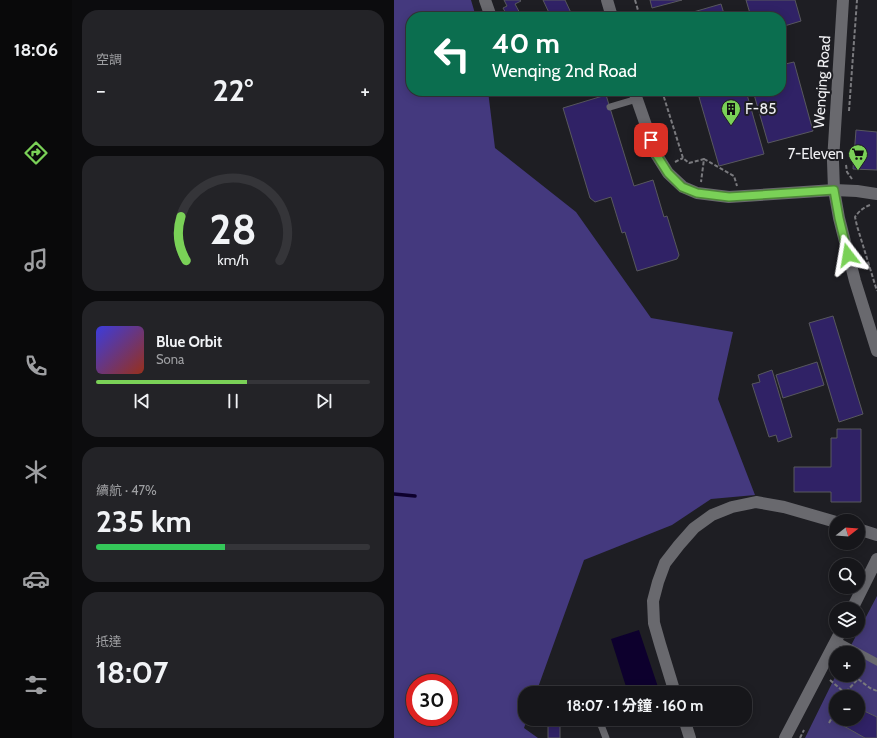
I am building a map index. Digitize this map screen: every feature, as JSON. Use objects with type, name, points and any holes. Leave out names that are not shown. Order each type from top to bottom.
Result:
[{"type":"street","points":[[485,0],[489,12]]},
{"type":"street","points":[[607,0],[611,12]]},
{"type":"street","name":"Wenqing Road","points":[[843,0],[833,162],[834,190],[839,218],[852,268],[877,351]]},
{"type":"street","points":[[636,96],[656,154],[668,173],[682,187],[697,193],[729,197],[834,190],[857,192],[874,200]]},
{"type":"street","points":[[674,686],[654,623],[653,601],[665,563],[694,528],[712,515],[732,506],[756,502],[784,507],[829,520]]},
{"type":"street","points":[[865,531],[877,534]]},
{"type":"street","points":[[856,602],[877,559]]},
{"type":"street","points":[[785,738],[838,638]]},
{"type":"street","points":[[686,726],[690,738]]},
{"type":"lane","points":[[610,107],[634,96]]},
{"type":"lane","points":[[842,638],[877,662]]},
{"type":"lane","points":[[601,726],[606,738]]},
{"type":"path","points":[[635,0],[639,12]]},
{"type":"path","points":[[849,116],[857,0]]},
{"type":"path","points":[[664,96],[683,158],[689,164],[704,159],[734,176],[737,186]]},
{"type":"path","points":[[672,163],[683,158]]},
{"type":"path","points":[[701,186],[704,159]]},
{"type":"path","points":[[846,162],[847,172],[857,183]]},
{"type":"path","points":[[874,200],[855,217],[877,291]]},
{"type":"path","points":[[848,690],[858,679],[870,688],[877,691]]},
{"type":"path","points":[[832,682],[842,690]]},
{"type":"shaded area","points":[[394,0],[471,0],[475,12],[406,12],[406,96],[489,96],[495,148],[576,212],[651,318],[733,332],[718,399],[755,495],[711,499],[672,525],[584,560],[539,686],[518,686],[518,726],[525,726],[524,728],[538,738],[394,738]]},
{"type":"shaded area","points":[[877,596],[877,738],[805,738],[833,682],[865,682],[865,646],[851,646],[855,638],[865,638],[865,619]]},
{"type":"shaded area","points":[[639,630],[658,686],[626,686],[611,639]]},
{"type":"building","points":[[504,0],[521,1],[515,4],[519,12],[505,12],[503,8],[507,6]]},
{"type":"building","points":[[543,0],[565,0],[571,12],[549,12]]},
{"type":"building","points":[[650,0],[682,0],[652,8]]},
{"type":"building","points":[[746,0],[795,0],[801,21],[786,26],[786,12],[750,12]]},
{"type":"building","points":[[721,4],[723,12],[693,12]]},
{"type":"building","points":[[794,62],[813,131],[768,143],[754,96],[786,96],[786,64]]},
{"type":"building","points":[[606,96],[634,186],[653,180],[664,217],[667,216],[679,255],[677,259],[637,271],[625,232],[622,233],[611,197],[595,202],[590,198],[563,108]]},
{"type":"building","name":"F-85","points":[[747,96],[764,154],[719,166],[699,97]]},
{"type":"building","points":[[856,130],[877,132],[877,170],[853,169]]},
{"type":"building","points":[[833,316],[863,414],[839,422],[809,323]]},
{"type":"building","points":[[817,362],[824,385],[783,398],[776,375]]},
{"type":"building","points":[[772,370],[792,437],[778,442],[776,435],[769,437],[752,384],[760,382],[758,375]]},
{"type":"building","points":[[837,429],[861,429],[861,502],[831,502],[831,492],[794,492],[794,467],[831,467],[831,438],[837,438]]},
{"type":"building","points":[[865,711],[877,717],[877,738],[865,738],[844,726],[865,726]]},
{"type":"building","points":[[548,726],[560,726],[560,738],[548,738]]},
{"type":"waterway","points":[[394,494],[415,496]]},
{"type":"place","name":"F-85","points":[[731,126]]},
{"type":"place","name":"7-Eleven","points":[[858,171]]},
{"type":"route","points":[[651,140],[656,154],[668,173],[682,187],[697,193],[729,197],[834,190],[848,255]]}]
